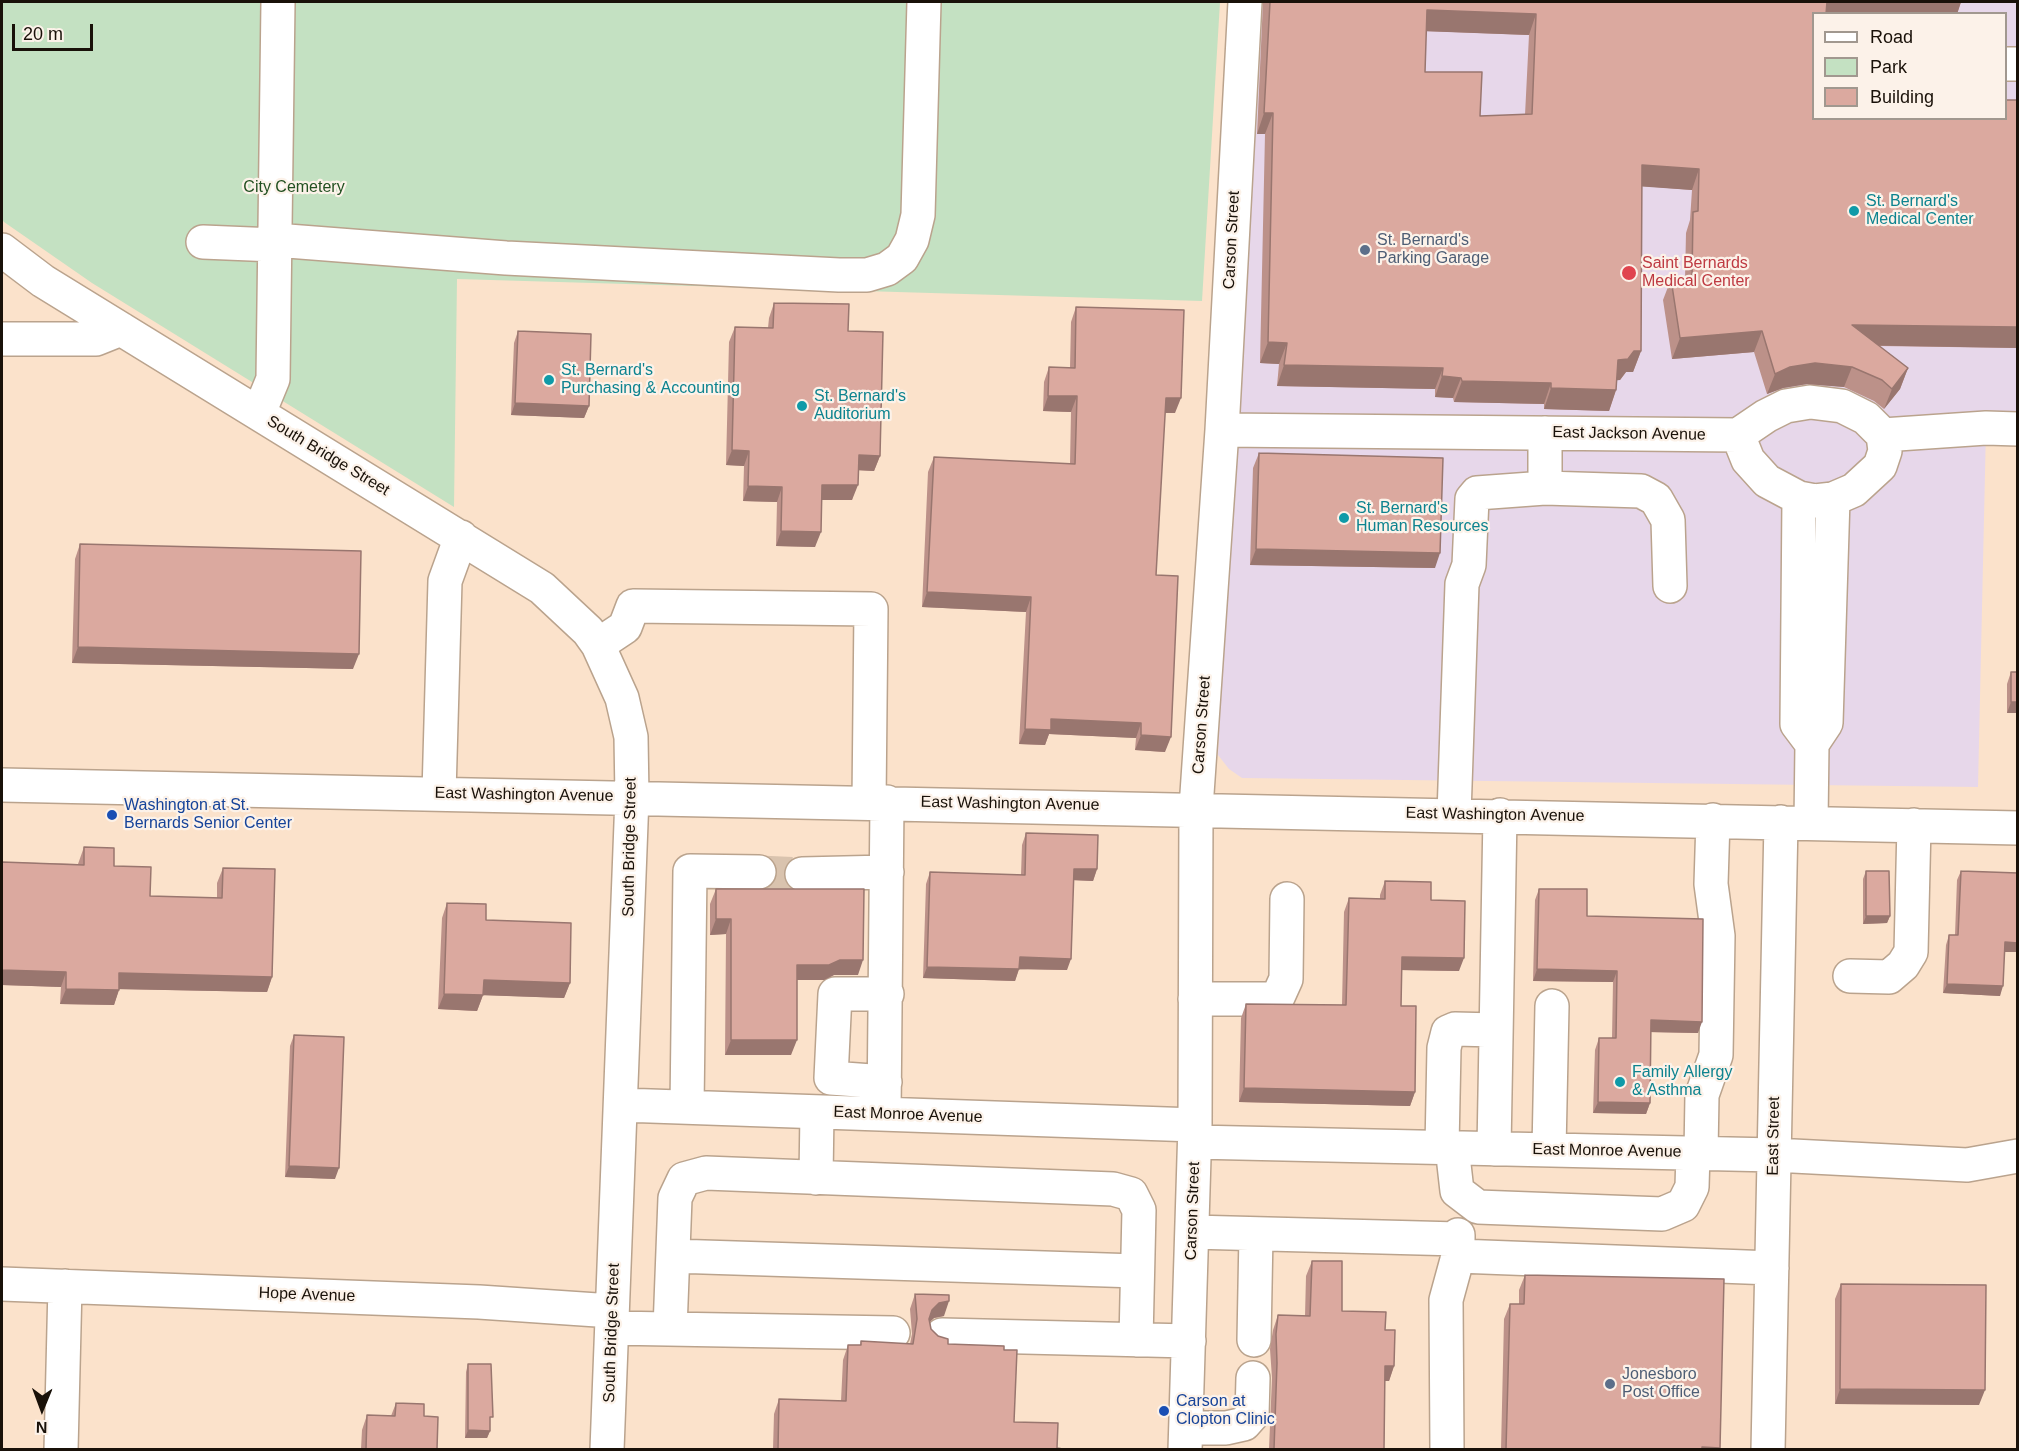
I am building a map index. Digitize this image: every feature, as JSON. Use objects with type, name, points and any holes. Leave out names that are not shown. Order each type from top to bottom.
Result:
[{"type":"street","points":[[259,413],[273,379],[278,2]]},
{"type":"street","points":[[203,242],[275,242],[506,258],[827,274],[867,275],[887,269],[902,258],[912,240],[918,215],[924,2]]},
{"type":"street","name":"Carson Street","points":[[1186,1439],[1195,1134],[1196,808],[1222,430],[1245,2]]},
{"type":"street","name":"South Bridge Street","points":[[2,250],[44,281],[542,588],[588,631],[598,645],[622,698],[631,737],[632,797],[607,1449]]},
{"type":"street","points":[[2,339],[96,339],[121,329]]},
{"type":"street","points":[[1810,402],[1842,406],[1866,418],[1883,435],[1885,451],[1880,466],[1854,490],[1833,499],[1815,501],[1799,498],[1767,481],[1748,460],[1738,435],[1786,406],[1810,402]]},
{"type":"street","points":[[1883,435],[1986,428],[2018,429]]},
{"type":"street","name":"East Jackson Avenue","points":[[1222,430],[1738,435]]},
{"type":"street","points":[[1545,433],[1545,488]]},
{"type":"street","points":[[1454,814],[1462,584],[1468,565],[1472,499],[1478,493],[1545,488],[1641,491],[1656,499],[1668,520],[1670,586]]},
{"type":"street","points":[[1799,498],[1797,724],[1812,744],[1827,723],[1833,499]]},
{"type":"street","points":[[439,793],[445,581],[461,537]]},
{"type":"street","points":[[598,645],[625,627],[633,606],[871,609],[878,802],[887,872],[884,1114]]},
{"type":"street","name":"East Street","points":[[1768,1449],[1774,1155],[1796,822],[1812,744]]},
{"type":"street","name":"East Washington Avenue","points":[[2,785],[1196,808],[2018,828]]},
{"type":"street","points":[[1494,1149],[1500,815]]},
{"type":"street","points":[[1457,1191],[1478,1207],[1662,1214],[1683,1205],[1692,1187],[1702,1095],[1716,1055],[1718,936],[1711,884],[1713,820]]},
{"type":"street","points":[[1850,976],[1889,977],[1903,965],[1911,952],[1914,825]]},
{"type":"street","points":[[687,1107],[690,871],[759,872]]},
{"type":"street","points":[[802,874],[887,872]]},
{"type":"street","points":[[1195,999],[1277,999],[1286,979],[1287,899]]},
{"type":"street","points":[[885,1082],[831,1078],[835,994],[887,994]]},
{"type":"street","points":[[1549,1150],[1552,1006]]},
{"type":"street","points":[[1447,1449],[1446,1300],[1458,1247],[1457,1191],[1447,1147],[1444,1048],[1448,1032],[1455,1029],[1496,1030]]},
{"type":"street","name":"East Monroe Avenue","points":[[621,1105],[884,1114],[1195,1134],[1494,1149],[1774,1155],[1967,1165],[2018,1156]]},
{"type":"street","points":[[816,1178],[817,1112]]},
{"type":"street","points":[[670,1329],[675,1198],[684,1179],[706,1173],[1113,1190],[1131,1194],[1139,1210],[1136,1340]]},
{"type":"street","points":[[1192,1232],[1256,1234],[1772,1268]]},
{"type":"street","points":[[1254,1340],[1256,1234]]},
{"type":"street","points":[[673,1256],[1137,1271]]},
{"type":"street","name":"Hope Avenue","points":[[2,1284],[479,1302],[670,1329],[893,1333]]},
{"type":"street","points":[[61,1449],[65,1286]]},
{"type":"street","points":[[942,1335],[1189,1341]]},
{"type":"street","points":[[1186,1439],[1244,1424],[1251,1415],[1252,1378]]},
{"type":"shaded area","name":"Saint Bernards Medical Center","points":[[1252,2],[2017,2],[2017,429],[1986,428],[1978,787],[1242,778],[1229,769],[1218,755]]},
{"type":"green space","name":"City Cemetery","points":[[2,2],[1220,2],[1202,301],[457,279],[454,507],[92,283],[4,222],[2,219]]},
{"type":"building","name":"St. Bernard's Medical Center","points":[[1270,2],[1827,2],[1826,12],[1812,12],[1812,120],[2007,120],[2007,100],[2018,100],[2018,327],[1852,325],[1908,368],[1892,389],[1882,380],[1852,367],[1815,363],[1790,367],[1775,374],[1762,331],[1680,338],[1671,279],[1692,279],[1693,212],[1698,211],[1699,169],[1642,165],[1641,351],[1634,351],[1628,359],[1618,360],[1616,390],[1551,388],[1551,383],[1462,381],[1461,378],[1442,376],[1443,368],[1284,365],[1287,343],[1268,342],[1273,113],[1264,113]],"holes":[[[1427,10],[1536,14],[1532,114],[1480,116],[1482,72],[1425,72]]]},
{"type":"building","name":"St. Bernard's Auditorium","points":[[774,303],[849,304],[848,331],[883,332],[880,456],[859,455],[858,485],[822,485],[821,532],[781,531],[782,487],[748,486],[749,451],[732,450],[735,327],[773,328]]},
{"type":"building","points":[[1076,307],[1184,310],[1181,398],[1166,398],[1156,575],[1178,576],[1171,737],[1141,735],[1141,723],[1051,719],[1051,730],[1025,729],[1031,597],[927,592],[934,457],[1075,464],[1077,396],[1048,396],[1049,367],[1075,368]]},
{"type":"building","name":"St. Bernard's Purchasing & Accounting","points":[[518,331],[591,334],[589,406],[515,403]]},
{"type":"building","name":"St. Bernard's Human Resources","points":[[1259,453],[1443,458],[1440,553],[1256,549]]},
{"type":"building","points":[[80,544],[361,551],[359,654],[78,647]]},
{"type":"building","points":[[2011,672],[2018,672],[2018,702],[2011,702]]},
{"type":"building","points":[[1026,833],[1098,835],[1097,869],[1074,869],[1071,959],[1020,957],[1019,969],[927,967],[930,872],[1025,875]]},
{"type":"building","points":[[84,847],[114,848],[114,866],[151,867],[150,896],[222,898],[223,868],[275,869],[272,977],[119,973],[119,990],[66,989],[66,972],[2,970],[2,862],[84,865]]},
{"type":"building","points":[[1866,871],[1889,871],[1890,916],[1866,916]]},
{"type":"building","points":[[1961,871],[2018,873],[2018,943],[2005,942],[2003,986],[1947,984],[1949,935],[1958,935]]},
{"type":"building","points":[[1385,881],[1431,882],[1431,900],[1465,901],[1464,958],[1402,957],[1401,1006],[1416,1006],[1415,1092],[1244,1088],[1246,1004],[1346,1005],[1349,898],[1385,899]]},
{"type":"building","points":[[716,889],[864,889],[863,960],[840,960],[829,965],[797,965],[797,1040],[731,1040],[731,919],[716,919]]},
{"type":"building","points":[[1539,889],[1587,889],[1587,916],[1703,919],[1702,1022],[1651,1020],[1650,1103],[1598,1102],[1599,1038],[1616,1038],[1617,971],[1537,969]]},
{"type":"building","points":[[447,903],[486,904],[486,920],[571,923],[570,983],[484,980],[483,995],[444,994]]},
{"type":"building","points":[[294,1035],[344,1037],[339,1168],[289,1166]]},
{"type":"building","points":[[1312,1261],[1342,1261],[1342,1311],[1386,1312],[1385,1330],[1395,1330],[1394,1366],[1385,1366],[1384,1449],[1274,1449],[1278,1315],[1310,1316]]},
{"type":"building","name":"Jonesboro Post Office","points":[[1525,1275],[1724,1279],[1720,1448],[1506,1449],[1510,1304],[1524,1304]]},
{"type":"building","points":[[1841,1284],[1986,1285],[1985,1390],[1840,1389]]},
{"type":"building","points":[[915,1294],[949,1295],[949,1301],[939,1303],[932,1310],[929,1319],[931,1329],[938,1336],[948,1339],[948,1344],[1004,1346],[1004,1350],[1017,1350],[1014,1422],[1058,1423],[1057,1448],[1063,1449],[778,1449],[779,1399],[846,1401],[848,1345],[861,1345],[861,1341],[913,1344],[917,1319]]},
{"type":"building","points":[[468,1364],[491,1364],[493,1417],[490,1417],[490,1431],[468,1430]]},
{"type":"building","points":[[396,1403],[424,1404],[424,1416],[438,1417],[437,1449],[366,1449],[367,1415],[395,1416]]},
{"type":"tunnel","points":[[759,872],[802,874]]},
{"type":"place","name":"St. Bernard's Medical Center","points":[[1854,211]]},
{"type":"place","name":"St. Bernard's Parking Garage","points":[[1365,250]]},
{"type":"place","name":"Saint Bernards Medical Center","points":[[1629,273]]},
{"type":"place","name":"St. Bernard's Purchasing & Accounting","points":[[549,380]]},
{"type":"place","name":"St. Bernard's Auditorium","points":[[802,406]]},
{"type":"place","name":"St. Bernard's Human Resources","points":[[1344,518]]},
{"type":"place","name":"Washington at St. Bernards Senior Center","points":[[112,815]]},
{"type":"place","name":"Family Allergy & Asthma","points":[[1620,1082]]},
{"type":"place","name":"Jonesboro Post Office","points":[[1610,1384]]},
{"type":"place","name":"Carson at Clopton Clinic","points":[[1164,1411]]}]
